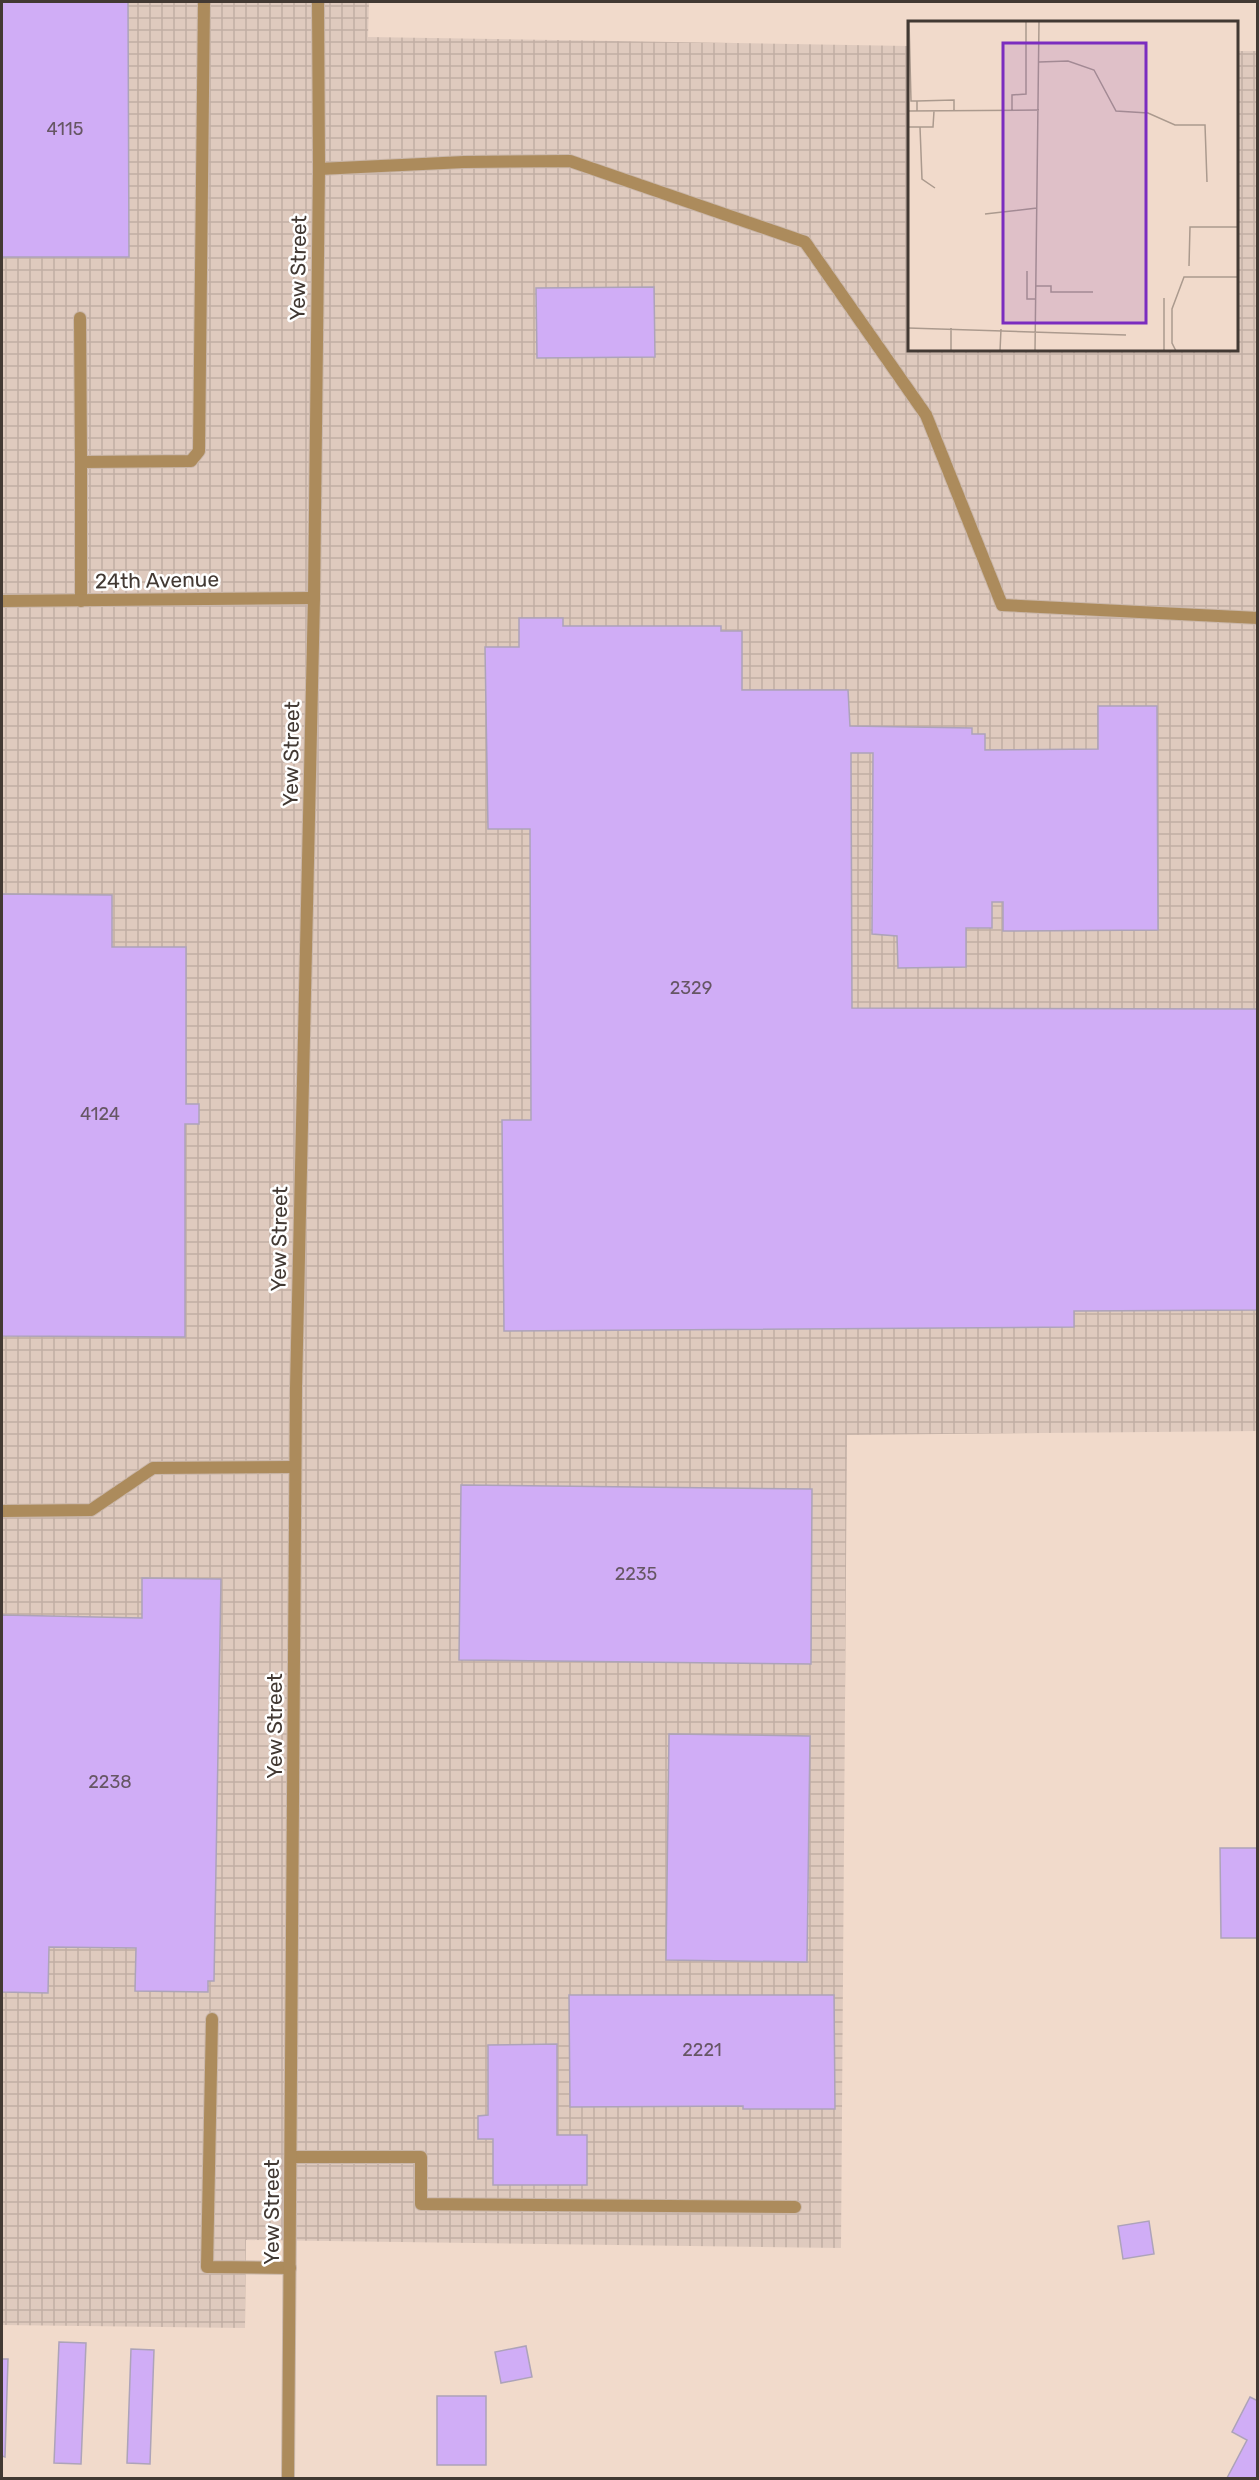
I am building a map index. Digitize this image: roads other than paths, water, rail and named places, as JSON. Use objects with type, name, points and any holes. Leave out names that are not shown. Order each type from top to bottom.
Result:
[{"type":"street","points":[[81,462],[191,460],[199,452],[204,2]]},
{"type":"street","name":"Yew Street","points":[[288,2478],[295,1467],[314,598],[319,169],[318,2]]},
{"type":"street","points":[[319,169],[464,162],[570,161],[805,243],[926,415],[1002,605],[1257,618]]},
{"type":"street","points":[[80,318],[81,601]]},
{"type":"street","name":"24th Avenue","points":[[2,601],[314,598]]},
{"type":"street","points":[[2,1511],[91,1510],[153,1468],[295,1467]]},
{"type":"street","points":[[212,2019],[207,2267],[290,2268]]},
{"type":"street","points":[[291,2157],[421,2157],[421,2204],[795,2207]]}]
